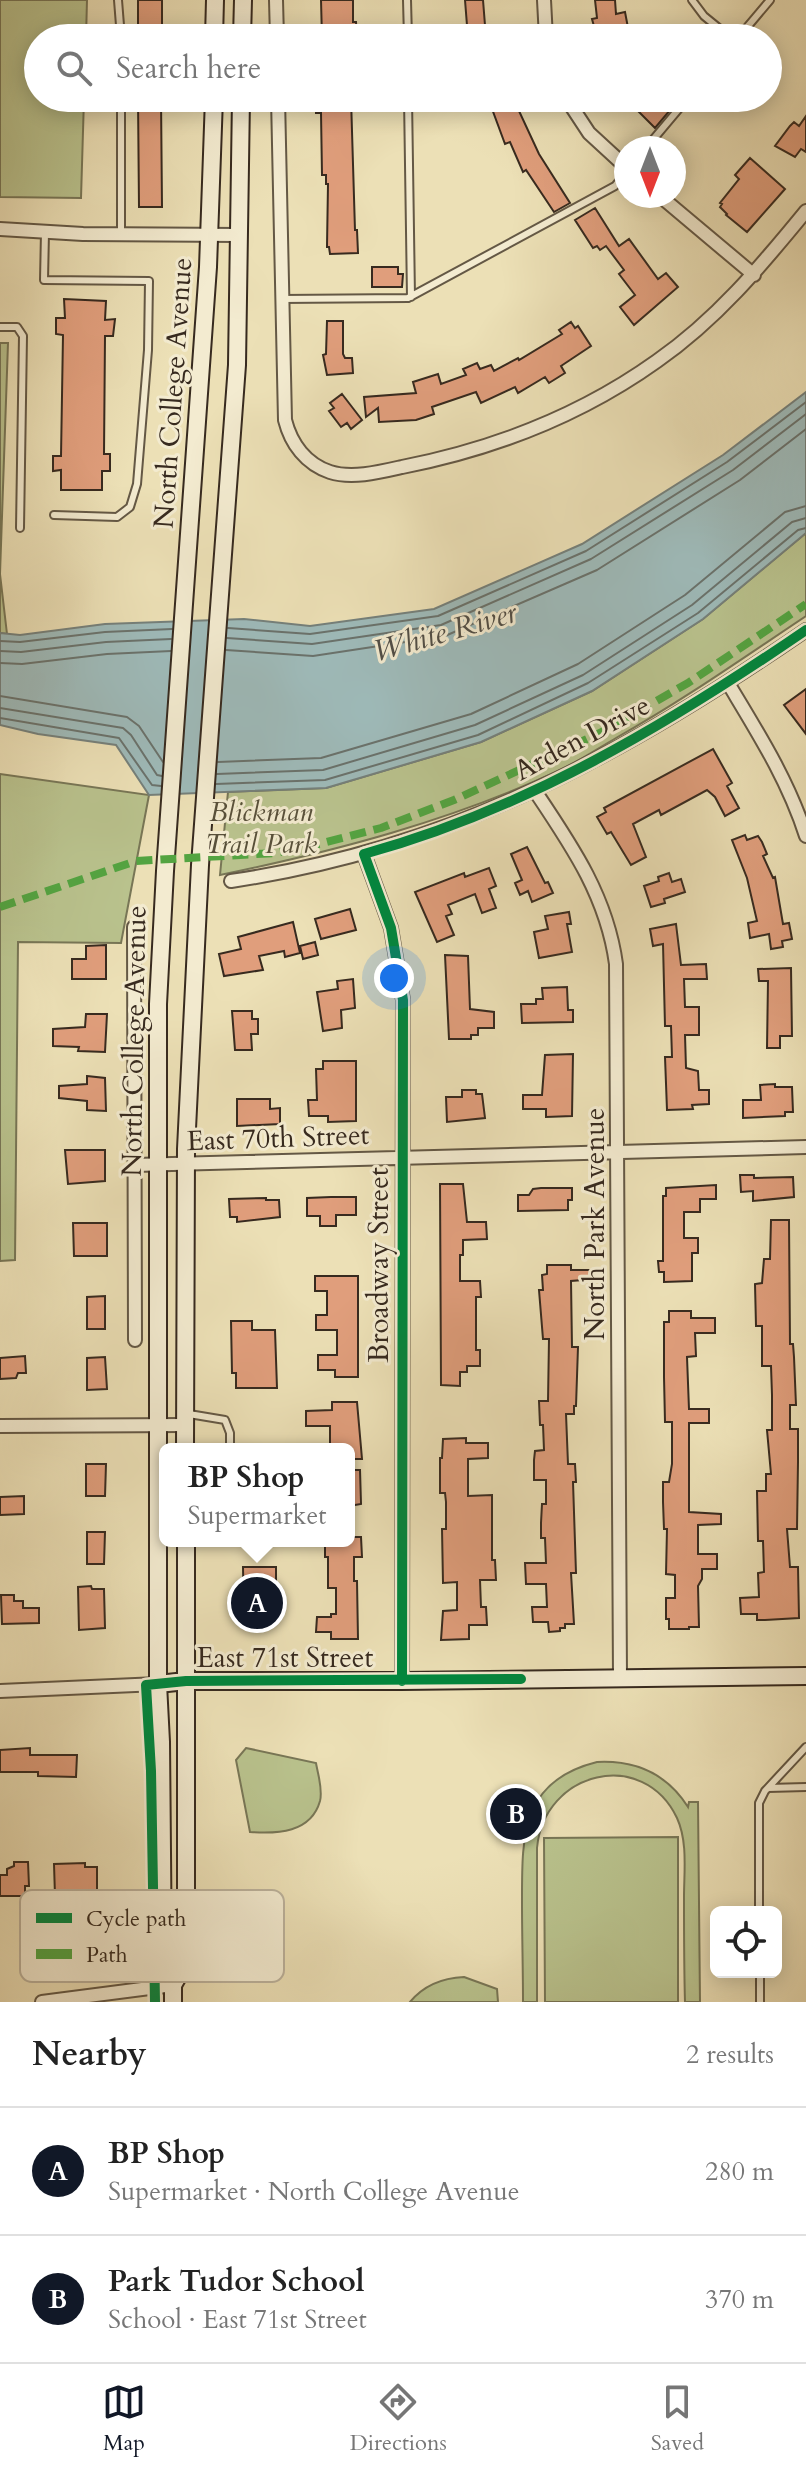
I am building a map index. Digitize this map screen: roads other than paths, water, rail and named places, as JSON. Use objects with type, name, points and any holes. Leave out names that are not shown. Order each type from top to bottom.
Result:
[{"type":"main road","points":[[214,24],[215,0]]},
{"type":"main road","points":[[242,24],[243,0]]},
{"type":"main road","name":"North College Avenue","points":[[162,1890],[158,1684],[158,1004],[210,234],[214,112]]},
{"type":"main road","name":"North College Avenue","points":[[185,1443],[186,1164],[200,865],[237,365],[241,112]]},
{"type":"main road","points":[[186,1547],[186,1890]]},
{"type":"main road","name":"East 71st Street","points":[[158,1684],[186,1681],[806,1676]]},
{"type":"street","points":[[276,0],[277,24]]},
{"type":"street","points":[[544,0],[545,24]]},
{"type":"street","points":[[278,112],[284,408],[292,440],[314,465],[338,474],[425,463],[482,449],[573,412],[610,392],[669,352],[713,316],[754,275],[806,211]]},
{"type":"street","points":[[575,112],[589,133],[614,158]]},
{"type":"street","points":[[674,208],[754,275]]},
{"type":"street","points":[[0,229],[83,234],[239,235]]},
{"type":"street","name":"Arden Drive","points":[[231,881],[291,872],[364,854],[464,822],[602,758],[728,683],[806,630]]},
{"type":"street","points":[[728,683],[771,753],[790,791],[806,836]]},
{"type":"street","name":"North Park Avenue","points":[[535,791],[586,869],[599,895],[613,943],[618,993],[620,1678]]},
{"type":"street","name":"Broadway Street","points":[[364,854],[387,914],[403,1000],[402,1681]]},
{"type":"street","name":"North College Avenue","points":[[134,927],[135,1340]]},
{"type":"street","name":"East 70th Street","points":[[135,1165],[806,1147]]},
{"type":"street","points":[[0,1426],[157,1425],[185,1419]]},
{"type":"street","name":"East 71st Street","points":[[0,1691],[158,1684]]},
{"type":"street","points":[[42,2002],[173,1994]]},
{"type":"lane","points":[[118,0],[120,24]]},
{"type":"lane","points":[[407,0],[408,24]]},
{"type":"lane","points":[[692,0],[714,24]]},
{"type":"lane","points":[[750,24],[770,0]]},
{"type":"lane","points":[[121,112],[121,234]]},
{"type":"lane","points":[[408,112],[411,297]]},
{"type":"lane","points":[[656,136],[676,112]]},
{"type":"lane","points":[[281,299],[411,297],[614,187]]},
{"type":"lane","points":[[45,230],[44,280],[149,281],[148,350],[137,484],[130,507],[117,517],[54,515]]},
{"type":"lane","points":[[0,327],[17,327],[23,336],[20,528]]},
{"type":"lane","points":[[185,1419],[225,1420],[230,1443]]},
{"type":"lane","points":[[759,1906],[759,1803],[768,1788],[806,1747]]},
{"type":"lane","points":[[768,1788],[806,1787]]},
{"type":"lane","points":[[760,1978],[760,2002]]},
{"type":"water","name":"White River","points":[[806,392],[806,533],[703,619],[592,691],[481,742],[326,788],[149,795],[116,745],[38,734],[0,725],[0,633],[20,635],[105,624],[244,619],[310,626],[434,609],[582,544],[723,455]]},
{"type":"place","name":"BP Shop","points":[[257,1603]]},
{"type":"place","name":"Park Tudor School","points":[[516,1814]]},
{"type":"park label","name":"Blickman Trail Park","points":[[261,828]]}]
